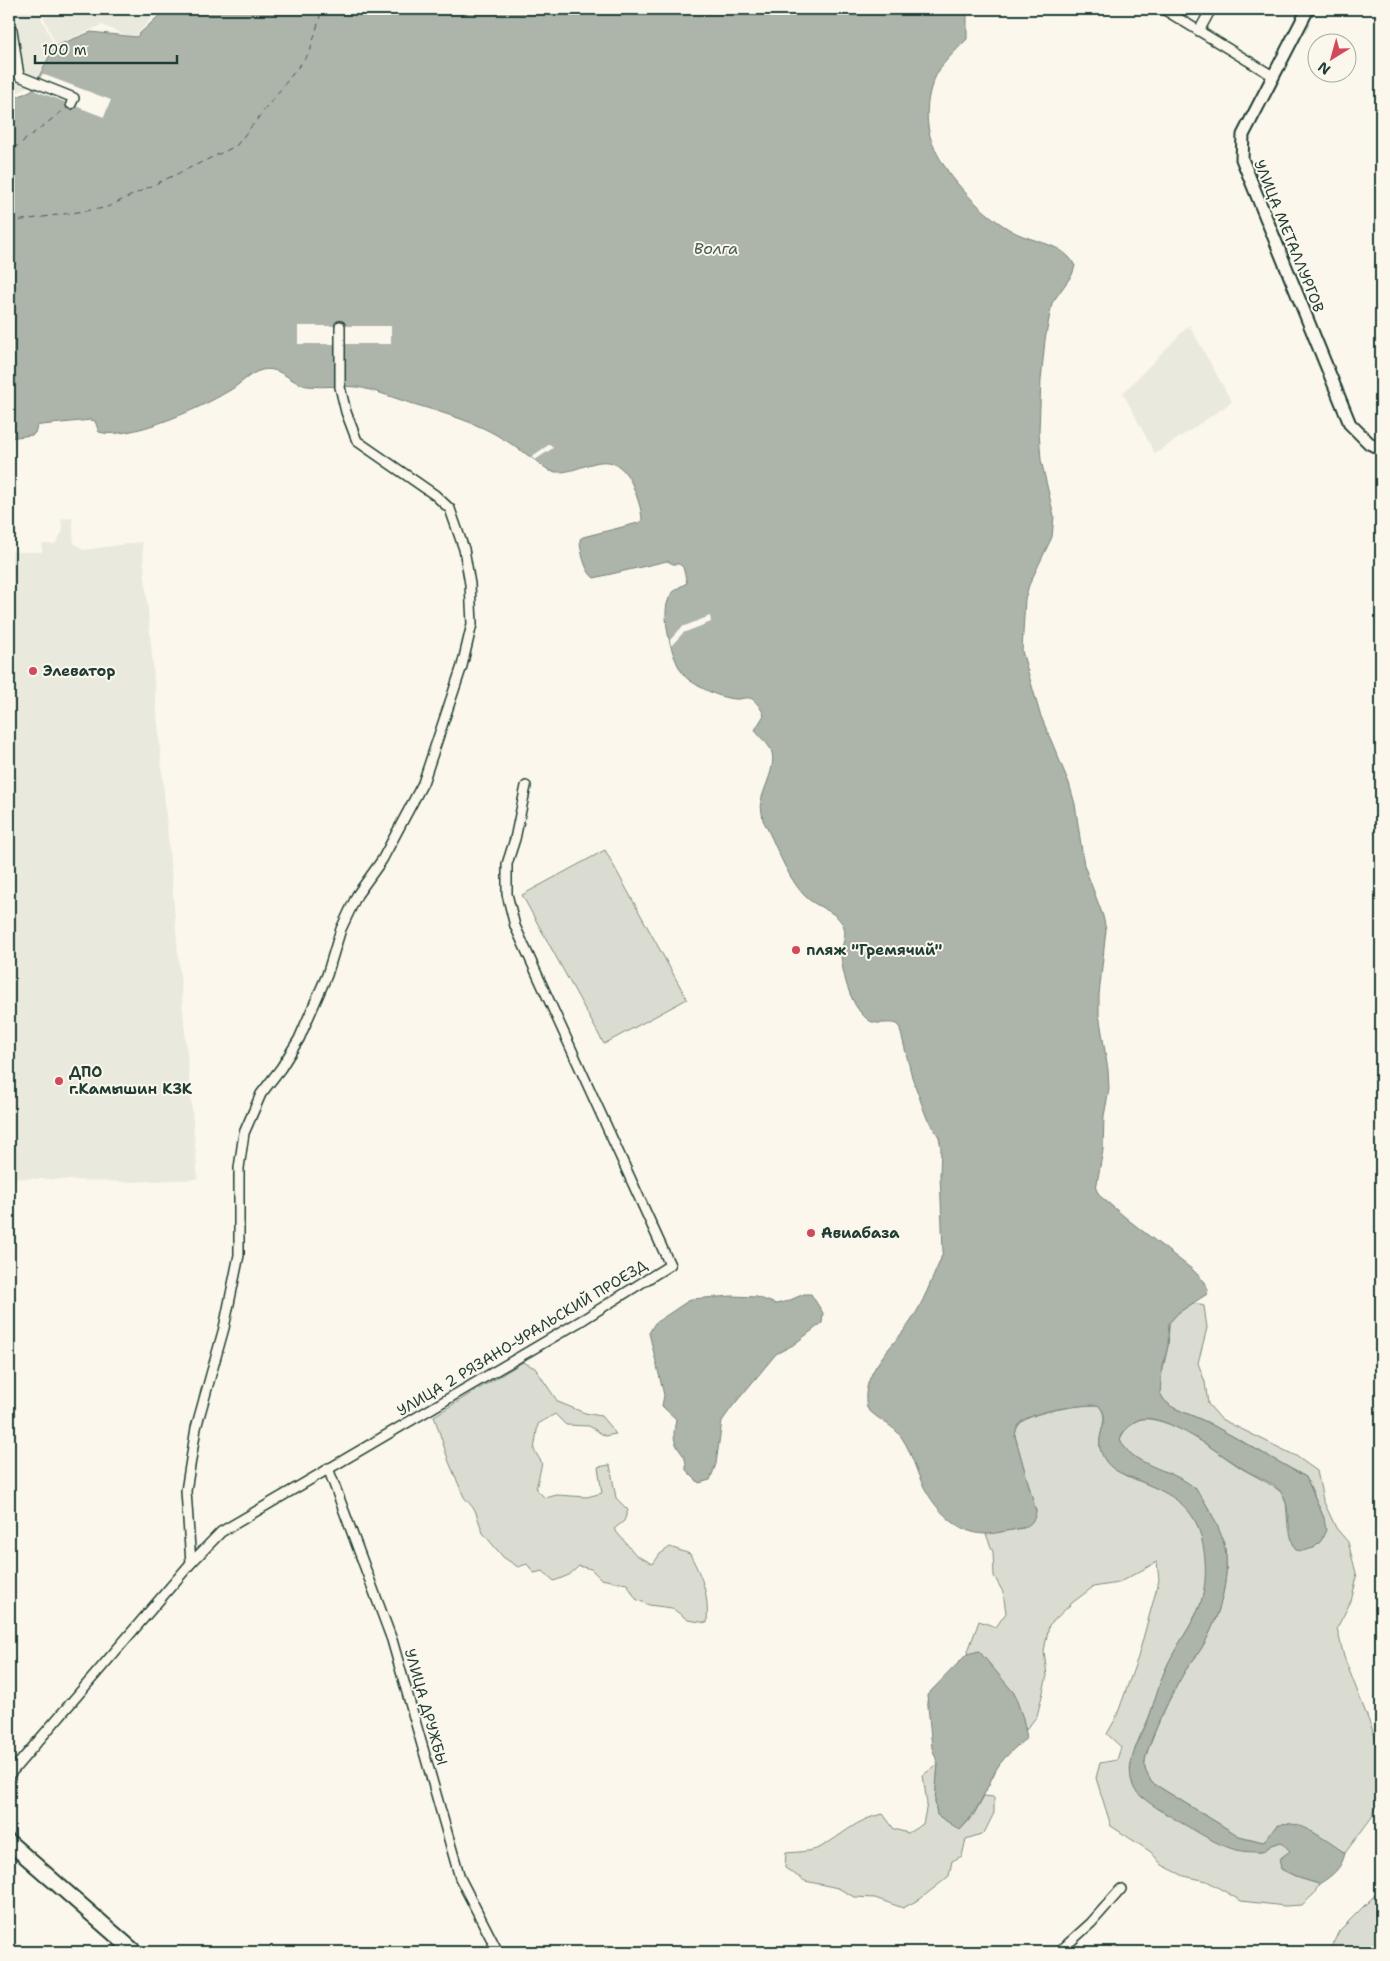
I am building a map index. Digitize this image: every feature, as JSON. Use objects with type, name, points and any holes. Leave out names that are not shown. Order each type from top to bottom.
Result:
[{"type":"main road","points":[[9,1842],[135,1952]]},
{"type":"street","points":[[1163,9],[1274,76]]},
{"type":"street","points":[[1199,31],[1211,9]]},
{"type":"street","name":"УЛИЦА МЕТАЛЛУРГОВ","points":[[1308,9],[1243,135],[1242,159],[1350,424],[1369,443],[1381,449]]},
{"type":"street","points":[[9,23],[12,30],[19,76],[74,98],[72,104]]},
{"type":"street","points":[[191,1563],[186,1491],[196,1428],[224,1328],[239,1255],[239,1168],[244,1133],[261,1094],[281,1068],[299,1039],[327,975],[341,929],[357,895],[382,860],[423,783],[462,666],[472,624],[470,584],[464,549],[450,509],[435,495],[357,441],[346,412],[340,387],[340,326]]},
{"type":"street","name":"УЛИЦА 2 РЯЗАНО-УРАЛЬСКИЙ ПРОЕЗД","points":[[9,1775],[191,1563],[221,1532],[584,1319],[670,1265],[515,926],[507,894],[507,864],[515,839],[526,786]]},
{"type":"street","name":"УЛИЦА ДРУЖБЫ","points":[[328,1468],[392,1640],[460,1878],[498,1952]]},
{"type":"street","points":[[1059,1952],[1092,1923],[1120,1889]]},
{"type":"shaded area","points":[[9,9],[37,9],[55,47],[40,74],[20,92],[9,97]]},
{"type":"shaded area","points":[[40,9],[160,9],[135,37],[102,25],[56,45]]},
{"type":"shaded area","points":[[1189,325],[1232,402],[1155,454],[1123,393]]},
{"type":"shaded area","points":[[72,518],[74,543],[83,550],[142,542],[198,1179],[128,1182],[13,1178],[9,1163],[9,552],[42,552],[42,544],[55,544],[63,531],[61,519]]},
{"type":"shaded area","points":[[605,850],[687,999],[604,1044],[522,895]]},
{"type":"shaded area","points":[[1193,1303],[1204,1306],[1207,1328],[1198,1363],[1205,1382],[1208,1404],[1221,1419],[1296,1456],[1317,1471],[1323,1500],[1336,1528],[1348,1542],[1357,1577],[1351,1601],[1337,1628],[1344,1657],[1381,1752],[1381,1798],[1372,1817],[1345,1853],[1313,1832],[1277,1825],[1263,1842],[1239,1836],[1151,1782],[1145,1769],[1147,1752],[1156,1727],[1185,1671],[1201,1649],[1213,1626],[1225,1584],[1226,1557],[1219,1530],[1206,1503],[1196,1489],[1132,1455],[1120,1439],[1125,1431],[1135,1422],[1144,1419],[1174,1426],[1281,1492],[1286,1501],[1288,1528],[1324,1518],[1306,1477],[1207,1422],[1172,1407],[1164,1400],[1160,1393],[1160,1382],[1168,1346],[1169,1323],[1178,1313]]},
{"type":"shaded area","points":[[523,1362],[535,1368],[558,1402],[585,1413],[601,1416],[616,1434],[605,1436],[589,1426],[566,1425],[555,1414],[538,1424],[534,1450],[542,1463],[536,1489],[545,1498],[557,1495],[587,1497],[602,1493],[598,1467],[610,1465],[616,1498],[628,1510],[624,1521],[614,1529],[636,1555],[653,1564],[660,1554],[670,1547],[690,1554],[706,1595],[707,1623],[688,1620],[672,1608],[649,1605],[636,1599],[627,1584],[601,1579],[591,1569],[579,1566],[569,1575],[554,1581],[543,1571],[534,1573],[527,1564],[518,1567],[503,1557],[483,1533],[475,1510],[464,1497],[449,1462],[434,1416]]},
{"type":"shaded area","points":[[1085,1405],[1098,1405],[1102,1411],[1104,1417],[1100,1446],[1102,1454],[1113,1468],[1166,1492],[1187,1507],[1202,1536],[1206,1561],[1205,1587],[1198,1610],[1164,1672],[1148,1720],[1137,1744],[1130,1770],[1159,1810],[1214,1840],[1236,1850],[1262,1852],[1272,1845],[1281,1842],[1290,1851],[1281,1869],[1299,1878],[1319,1884],[1314,1894],[1302,1905],[1285,1906],[1241,1901],[1207,1881],[1184,1876],[1162,1865],[1151,1852],[1111,1826],[1096,1778],[1100,1763],[1117,1760],[1121,1747],[1107,1734],[1116,1718],[1138,1657],[1159,1580],[1157,1562],[1118,1583],[1093,1587],[1072,1603],[1049,1625],[1044,1651],[1047,1676],[1037,1716],[1026,1730],[1014,1693],[967,1654],[979,1621],[996,1627],[1006,1613],[1003,1592],[994,1576],[993,1552],[986,1534],[1024,1528],[1036,1511],[1015,1436],[1017,1429],[1021,1423],[1037,1414]]},
{"type":"shaded area","points":[[938,1764],[935,1801],[937,1815],[961,1829],[973,1816],[984,1796],[994,1797],[994,1813],[984,1833],[966,1839],[962,1856],[952,1861],[949,1876],[920,1899],[903,1908],[875,1898],[854,1897],[838,1888],[805,1881],[785,1868],[786,1853],[817,1849],[857,1823],[873,1816],[883,1814],[894,1829],[908,1833],[923,1824],[927,1804],[923,1775]]},
{"type":"shaded area","points":[[1381,1889],[1381,1952],[1329,1952],[1339,1931]]},
{"type":"water","name":"Волга","points":[[166,9],[967,9],[967,39],[940,69],[929,96],[927,114],[929,131],[934,147],[948,172],[979,207],[1014,232],[1056,248],[1070,258],[1075,266],[1072,275],[1052,303],[1045,340],[1039,431],[1041,460],[1054,516],[1052,537],[1029,585],[1025,599],[1022,651],[1040,714],[1069,783],[1075,804],[1084,865],[1103,916],[1106,930],[1099,995],[1099,1014],[1108,1070],[1109,1089],[1104,1116],[1103,1150],[1096,1189],[1100,1196],[1131,1222],[1193,1270],[1205,1282],[1208,1290],[1207,1294],[1178,1313],[1169,1323],[1168,1346],[1162,1370],[1160,1393],[1164,1400],[1172,1407],[1207,1422],[1306,1477],[1324,1518],[1326,1530],[1321,1541],[1314,1548],[1302,1551],[1296,1550],[1284,1498],[1281,1492],[1273,1485],[1242,1468],[1193,1436],[1164,1422],[1141,1419],[1131,1424],[1126,1430],[1120,1439],[1132,1455],[1151,1466],[1182,1479],[1196,1490],[1215,1522],[1224,1544],[1226,1557],[1225,1584],[1213,1626],[1201,1649],[1185,1671],[1156,1727],[1147,1752],[1145,1769],[1151,1782],[1239,1836],[1263,1842],[1277,1826],[1286,1823],[1313,1832],[1331,1843],[1345,1853],[1344,1858],[1336,1871],[1319,1884],[1299,1878],[1281,1869],[1279,1859],[1290,1851],[1281,1842],[1272,1845],[1262,1852],[1236,1850],[1206,1837],[1168,1815],[1135,1790],[1131,1781],[1130,1771],[1134,1751],[1150,1715],[1166,1668],[1199,1608],[1204,1589],[1205,1559],[1199,1530],[1188,1511],[1181,1504],[1163,1492],[1119,1472],[1107,1463],[1100,1445],[1104,1418],[1103,1411],[1098,1405],[1047,1411],[1021,1422],[1015,1436],[1036,1511],[1034,1520],[1025,1527],[986,1534],[966,1530],[942,1512],[924,1487],[909,1450],[899,1433],[867,1408],[866,1395],[868,1383],[873,1372],[887,1350],[911,1321],[930,1284],[943,1251],[940,1175],[941,1148],[939,1137],[926,1116],[912,1077],[899,1025],[870,1021],[858,1009],[849,992],[842,964],[841,952],[845,931],[842,923],[834,914],[812,902],[803,894],[786,868],[763,820],[761,800],[773,760],[767,743],[755,730],[764,715],[762,711],[757,703],[750,698],[737,699],[717,695],[689,680],[683,674],[673,654],[667,630],[666,609],[673,592],[687,583],[683,567],[667,561],[594,578],[588,571],[582,555],[580,539],[642,521],[640,507],[632,484],[623,471],[614,464],[604,462],[561,472],[550,471],[500,437],[462,419],[363,388],[351,386],[307,386],[295,382],[275,370],[269,369],[253,374],[215,399],[183,414],[145,428],[112,434],[99,432],[95,421],[91,420],[41,425],[37,426],[35,433],[32,435],[9,438],[9,101],[32,90],[52,51],[58,45],[91,32],[136,37]]},
{"type":"water","points":[[804,1294],[811,1294],[823,1313],[822,1323],[793,1345],[776,1354],[732,1407],[722,1421],[716,1464],[710,1480],[699,1483],[686,1470],[684,1458],[675,1441],[676,1419],[662,1406],[664,1395],[649,1333],[655,1323],[691,1299],[732,1296],[757,1297],[776,1304]]},
{"type":"water","points":[[979,1651],[1014,1693],[1023,1718],[1027,1738],[1000,1763],[976,1809],[960,1830],[937,1815],[935,1801],[938,1764],[932,1748],[927,1695],[967,1654]]},
{"type":"pier","points":[[42,74],[111,100],[104,117],[36,91]]},
{"type":"pier","points":[[298,326],[391,326],[391,344],[345,344],[345,387],[334,387],[334,344],[298,344]]},
{"type":"pier","points":[[550,444],[553,448],[535,460],[531,457]]},
{"type":"pier","points":[[710,616],[711,622],[683,633],[671,646],[670,640],[682,627]]},
{"type":"ferry route","points":[[9,222],[105,208],[236,146],[310,52],[322,9]]},
{"type":"ferry route","points":[[9,159],[13,149],[69,106]]},
{"type":"place","name":"Элеватор","points":[[33,671]]},
{"type":"place","name":"пляж \"Гремячий\"","points":[[796,950]]},
{"type":"place","name":"ДПО г.Камышин КЗК","points":[[59,1081]]},
{"type":"place","name":"Авиабаза","points":[[811,1233]]}]
